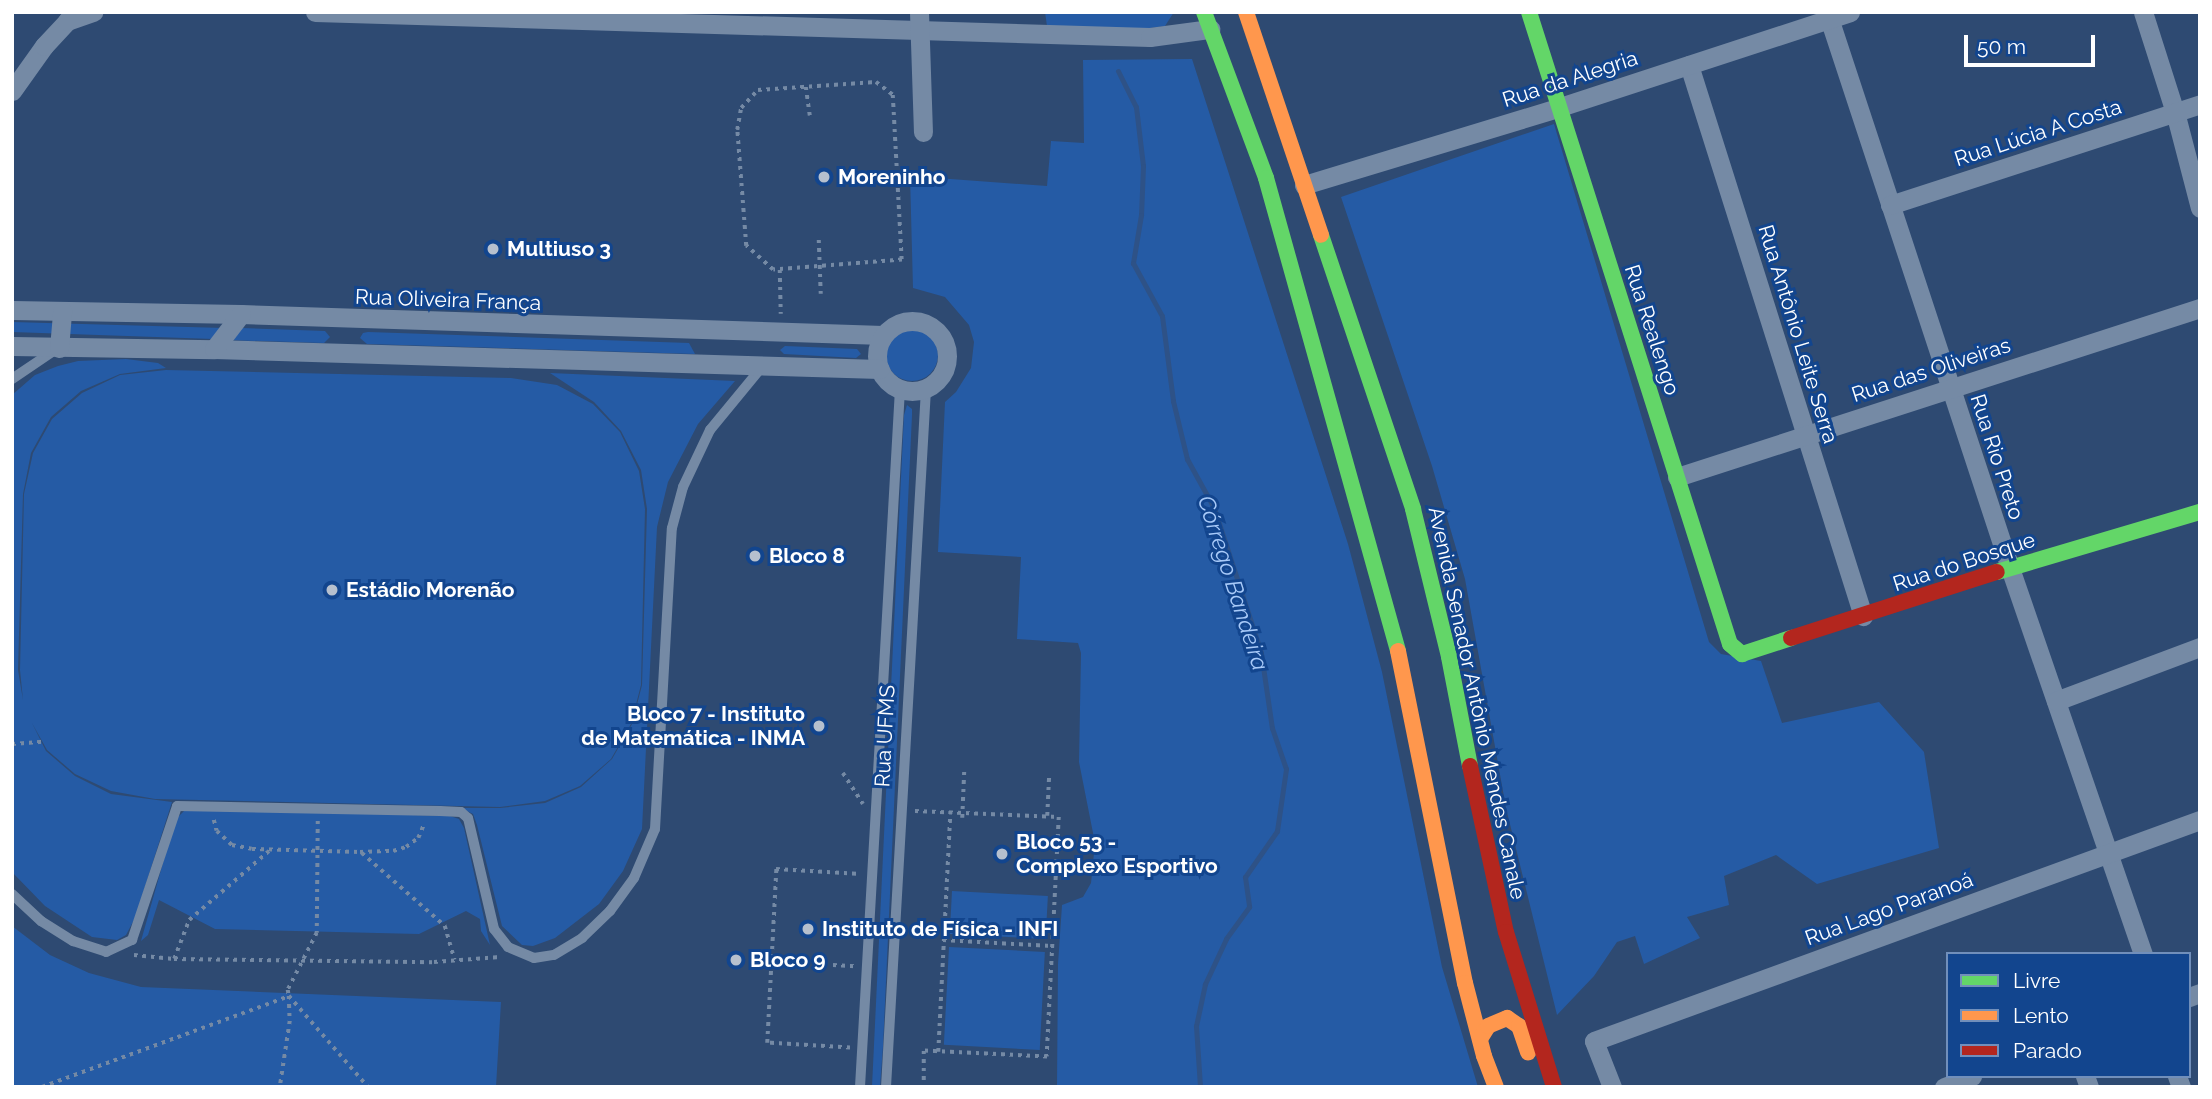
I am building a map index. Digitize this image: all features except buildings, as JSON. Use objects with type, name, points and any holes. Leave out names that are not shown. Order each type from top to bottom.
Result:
[{"type":"main road","name":"Avenida Senador Antônio Mendes Canale","points":[[1246,12],[1413,509],[1450,657],[1486,850],[1506,932],[1553,1084]]},
{"type":"main road","name":"Rua Realengo","points":[[1529,12],[1730,644],[1742,654]]},
{"type":"main road","points":[[1213,24],[1266,178],[1403,668],[1456,939],[1480,1039],[1496,1087]]},
{"type":"main road","points":[[1239,42],[1273,94]]},
{"type":"main road","points":[[1266,178],[1278,190],[1286,191],[1304,185]]},
{"type":"main road","name":"Rua do Bosque","points":[[1742,654],[2010,568],[2200,512]]},
{"type":"main road","points":[[1480,1039],[1494,1021],[1514,1020],[1519,1026],[1532,1061],[1553,1084]]},
{"type":"street","points":[[12,91],[44,46],[67,21],[93,12]]},
{"type":"street","points":[[315,12],[918,21],[1150,37],[1213,24]]},
{"type":"street","name":"Rua da Alegria","points":[[1304,185],[1560,107],[1828,16],[1850,12]]},
{"type":"street","points":[[2143,12],[2175,112],[2200,208]]},
{"type":"street","name":"Rua Rio Preto","points":[[1828,16],[2010,568],[2142,952]]},
{"type":"street","points":[[918,21],[923,132]]},
{"type":"street","name":"Rua Antônio Leite Serra","points":[[1689,65],[1863,616]]},
{"type":"street","name":"Rua Lúcia A Costa","points":[[1890,205],[2200,104]]},
{"type":"street","name":"Rua das Oliveiras","points":[[1676,477],[2200,307]]},
{"type":"street","name":"Rua Oliveira França","points":[[12,310],[241,314],[762,334],[883,335]]},
{"type":"street","points":[[59,348],[62,311]]},
{"type":"street","points":[[214,349],[241,314]]},
{"type":"street","points":[[344,353],[347,319]]},
{"type":"street","points":[[911,320],[933,327],[946,345],[945,368],[940,378],[926,388],[910,391],[890,384],[880,369],[877,355],[883,335],[900,322],[911,320]]},
{"type":"street","points":[[762,334],[764,365]]},
{"type":"street","points":[[12,346],[214,349],[880,369]]},
{"type":"street","points":[[2056,701],[2200,647]]},
{"type":"street","name":"Rua Lago Paranoá","points":[[1612,1087],[1594,1041],[2200,820]]},
{"type":"street","points":[[1944,1087],[1967,1078]]},
{"type":"lane","points":[[12,379],[59,348]]},
{"type":"lane","points":[[12,894],[41,920],[73,941],[106,952],[132,940],[177,806],[461,812],[468,818],[494,929],[508,947],[534,957],[554,956],[582,938],[610,911],[634,878],[655,830],[673,528],[683,487],[710,430],[764,365]]},
{"type":"lane","name":"Rua UFMS","points":[[886,1087],[926,388]]},
{"type":"lane","name":"Rua UFMS","points":[[860,1087],[900,389]]},
{"type":"path","points":[[876,82],[893,95],[902,260],[773,270],[746,246],[737,130],[741,108],[758,90],[806,87],[876,82]]},
{"type":"path","points":[[806,87],[810,116]]},
{"type":"path","points":[[819,240],[821,294]]},
{"type":"path","points":[[780,269],[781,314],[788,315],[798,335]]},
{"type":"path","points":[[12,744],[43,742]]},
{"type":"path","points":[[962,818],[964,770]]},
{"type":"path","points":[[843,773],[866,808]]},
{"type":"path","points":[[1047,816],[1049,774]]},
{"type":"path","points":[[910,811],[1059,817],[1047,1057],[924,1051],[924,1087]]},
{"type":"path","points":[[938,1052],[950,811]]},
{"type":"path","points":[[213,815],[217,831],[232,845],[360,852],[393,851],[406,847],[418,838],[424,814]]},
{"type":"path","points":[[280,1087],[290,1021],[288,985],[317,933],[318,815]]},
{"type":"path","points":[[174,958],[189,920],[271,849]]},
{"type":"path","points":[[360,852],[445,926],[455,960]]},
{"type":"path","points":[[862,1048],[767,1043],[772,936],[776,869],[871,874]]},
{"type":"path","points":[[943,940],[1052,946]]},
{"type":"path","points":[[106,952],[174,958],[301,960],[534,957]]},
{"type":"path","points":[[833,965],[866,967]]},
{"type":"path","points":[[42,1087],[289,996]]},
{"type":"path","points":[[289,996],[368,1087]]},
{"type":"shaded area","points":[[1045,12],[1174,12],[1165,26],[1143,29],[1047,26]]},
{"type":"shaded area","points":[[1192,59],[1348,544],[1382,672],[1442,967],[1478,1087],[1057,1087],[1058,964],[1062,905],[1083,897],[1091,883],[1095,843],[1079,762],[1081,653],[1078,643],[1017,639],[1021,557],[938,552],[945,402],[956,392],[971,368],[974,342],[969,325],[945,297],[913,288],[910,176],[1047,186],[1051,141],[1084,143],[1083,60]]},
{"type":"shaded area","points":[[1554,124],[1709,642],[1721,654],[1761,661],[1782,723],[1879,702],[1924,752],[1939,848],[1817,884],[1776,855],[1724,876],[1729,905],[1687,917],[1700,938],[1644,964],[1635,936],[1617,942],[1594,976],[1557,1015],[1506,808],[1465,579],[1432,466],[1341,197]]},
{"type":"shaded area","points":[[12,322],[224,328],[213,339],[12,332]]},
{"type":"shaded area","points":[[241,328],[325,331],[330,337],[324,343],[228,340]]},
{"type":"shaded area","points":[[912,329],[931,336],[938,355],[931,374],[912,381],[893,374],[886,355],[893,336]]},
{"type":"shaded area","points":[[363,333],[689,343],[695,354],[367,344],[360,338]]},
{"type":"shaded area","points":[[785,346],[857,349],[861,354],[856,358],[784,354],[780,350]]},
{"type":"shaded area","name":"Estádio Morenão","points":[[126,359],[158,363],[166,368],[120,374],[81,391],[51,417],[31,453],[23,494],[18,670],[23,700],[20,670],[24,494],[33,453],[52,419],[82,393],[120,375],[166,370],[511,378],[557,385],[593,404],[620,432],[639,471],[645,509],[641,685],[631,724],[611,759],[580,786],[545,801],[500,807],[155,799],[111,791],[75,774],[47,750],[32,723],[46,751],[75,776],[111,794],[172,802],[135,918],[126,935],[117,940],[92,937],[45,906],[12,872],[12,395],[35,375],[58,366],[78,361]]},
{"type":"shaded area","points":[[550,373],[735,381],[698,424],[668,482],[657,527],[642,829],[623,871],[599,904],[555,938],[533,946],[522,945],[502,926],[477,825],[473,814],[461,808],[500,808],[545,803],[581,787],[612,759],[632,724],[642,685],[647,509],[641,470],[621,431],[594,402]]},
{"type":"shaded area","points":[[907,405],[912,409],[912,415],[883,1046],[880,1087],[872,1087],[904,415]]},
{"type":"shaded area","points":[[186,809],[450,816],[459,819],[464,828],[490,945],[481,931],[480,919],[466,911],[419,934],[215,929],[159,900],[148,935],[141,941],[175,820]]},
{"type":"shaded area","points":[[952,891],[1048,896],[1046,939],[950,934]]},
{"type":"shaded area","points":[[12,926],[50,955],[89,973],[141,987],[501,1002],[496,1087],[12,1087]]},
{"type":"shaded area","points":[[949,947],[1045,952],[1040,1050],[944,1045]]},
{"type":"waterway","name":"Córrego Bandeira","points":[[1118,71],[1136,107],[1143,166],[1141,215],[1133,263],[1162,316],[1173,401],[1187,459],[1214,508],[1261,653],[1272,728],[1286,769],[1277,831],[1245,877],[1249,907],[1226,939],[1205,984],[1196,1026],[1200,1087]]},
{"type":"traffic: fast","points":[[1204,12],[1266,178],[1398,651]]},
{"type":"traffic: fast","points":[[1529,12],[1730,644],[1742,654],[1791,638]]},
{"type":"traffic: fast","points":[[1321,235],[1413,509],[1449,657],[1470,766]]},
{"type":"traffic: fast","points":[[1997,572],[2200,512]]},
{"type":"traffic: slow","points":[[1246,12],[1321,235]]},
{"type":"traffic: slow","points":[[1398,651],[1465,983],[1484,1056],[1496,1087]]},
{"type":"traffic: slow","points":[[1480,1039],[1488,1026],[1507,1018],[1519,1026],[1528,1052]]},
{"type":"traffic: jam","points":[[1791,638],[1997,572]]},
{"type":"traffic: jam","points":[[1470,766],[1506,932],[1554,1087]]},
{"type":"place","name":"Moreninho","points":[[824,177]]},
{"type":"place","name":"Multiuso 3","points":[[493,249]]},
{"type":"place","name":"Bloco 8","points":[[755,556]]},
{"type":"place","name":"Estádio Morenão","points":[[332,590]]},
{"type":"place","name":"Bloco 7 - Instituto de Matemática - INMA","points":[[819,726]]},
{"type":"place","name":"Bloco 53 - Complexo Esportivo","points":[[1002,854]]},
{"type":"place","name":"Instituto de Física - INFI","points":[[808,929]]},
{"type":"place","name":"Bloco 9","points":[[736,960]]}]
